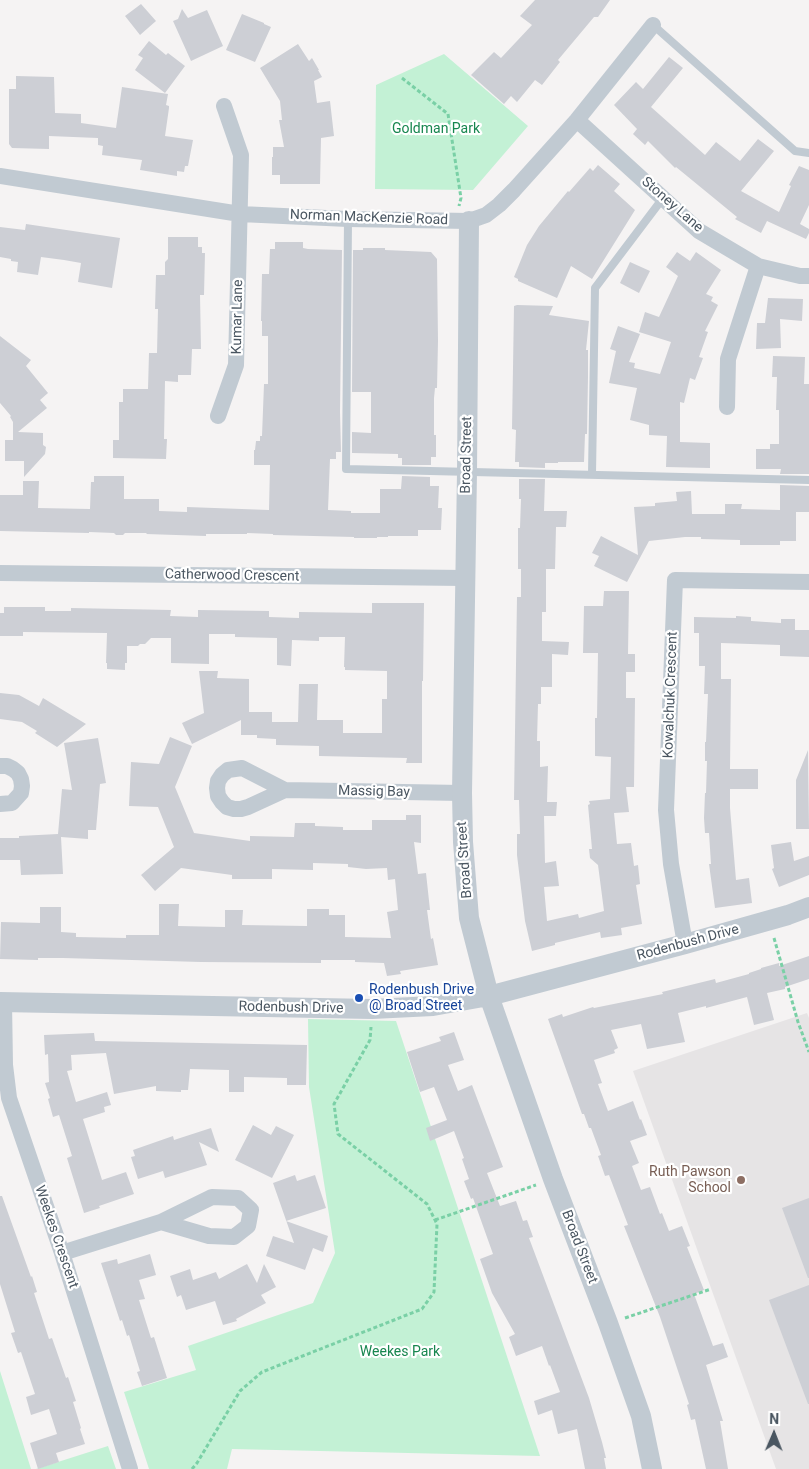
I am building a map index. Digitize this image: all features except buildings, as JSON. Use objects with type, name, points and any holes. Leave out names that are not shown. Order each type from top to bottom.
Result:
[{"type":"street","name":"Norman MacKenzie Road","points":[[0,176],[240,214],[348,219],[462,221],[486,215],[514,190],[577,120],[653,25]]},
{"type":"street","name":"Kumar Lane","points":[[218,416],[236,365],[240,214],[241,154],[224,106]]},
{"type":"street","name":"Stoney Lane","points":[[577,120],[699,230],[758,266],[800,276],[809,276]]},
{"type":"street","name":"Broad Street","points":[[462,221],[467,472],[462,793],[463,842],[469,918],[489,996],[553,1179],[641,1416],[652,1469]]},
{"type":"street","points":[[727,407],[728,359],[758,266]]},
{"type":"street","name":"Catherwood Crescent","points":[[0,573],[465,578]]},
{"type":"street","name":"Kowalchuk Crescent","points":[[685,944],[671,864],[666,810],[675,580],[809,582]]},
{"type":"street","points":[[0,766],[7,766],[13,769],[21,779],[22,786],[21,793],[12,803],[0,804]]},
{"type":"street","name":"Massig Bay","points":[[286,790],[462,793]]},
{"type":"street","name":"Rodenbush Drive","points":[[2,1002],[372,1009],[434,1006],[489,996],[685,944],[809,907]]},
{"type":"street","name":"Weekes Crescent","points":[[2,1002],[5,1065],[9,1098],[62,1253],[130,1469]]},
{"type":"street","points":[[62,1253],[161,1222],[212,1197],[238,1198],[251,1210],[248,1226],[234,1237],[209,1236],[161,1222]]},
{"type":"lane","points":[[653,25],[795,151],[809,152]]},
{"type":"lane","points":[[592,474],[595,288],[664,198]]},
{"type":"lane","points":[[348,219],[346,469],[809,480]]},
{"type":"path","points":[[402,78],[448,114],[461,198],[462,221]]},
{"type":"path","points":[[769,920],[798,1022],[809,1052]]},
{"type":"path","points":[[192,1469],[202,1456],[240,1391],[262,1372],[422,1309],[434,1292],[437,1224],[427,1204],[338,1134],[334,1104],[370,1040],[372,1009]]},
{"type":"path","points":[[435,1220],[553,1179]]},
{"type":"path","points":[[608,1324],[711,1289]]},
{"type":"shaded area","name":"Ruth Pawson School","points":[[807,1013],[809,1018],[809,1469],[776,1469],[633,1071]]},
{"type":"green space","name":"Goldman Park","points":[[444,54],[528,126],[473,190],[375,189],[376,85]]},
{"type":"green space","name":"Weekes Park","points":[[308,1019],[396,1021],[540,1456],[232,1449],[227,1469],[149,1469],[124,1392],[196,1370],[188,1346],[313,1303],[335,1253],[309,1087]]},
{"type":"green space","points":[[0,1371],[31,1469],[0,1469]]},
{"type":"green space","points":[[108,1446],[116,1469],[36,1469]]},
{"type":"place","name":"Rodenbush Drive @ Broad Street","points":[[359,998]]},
{"type":"place","name":"Ruth Pawson School","points":[[741,1180]]}]
